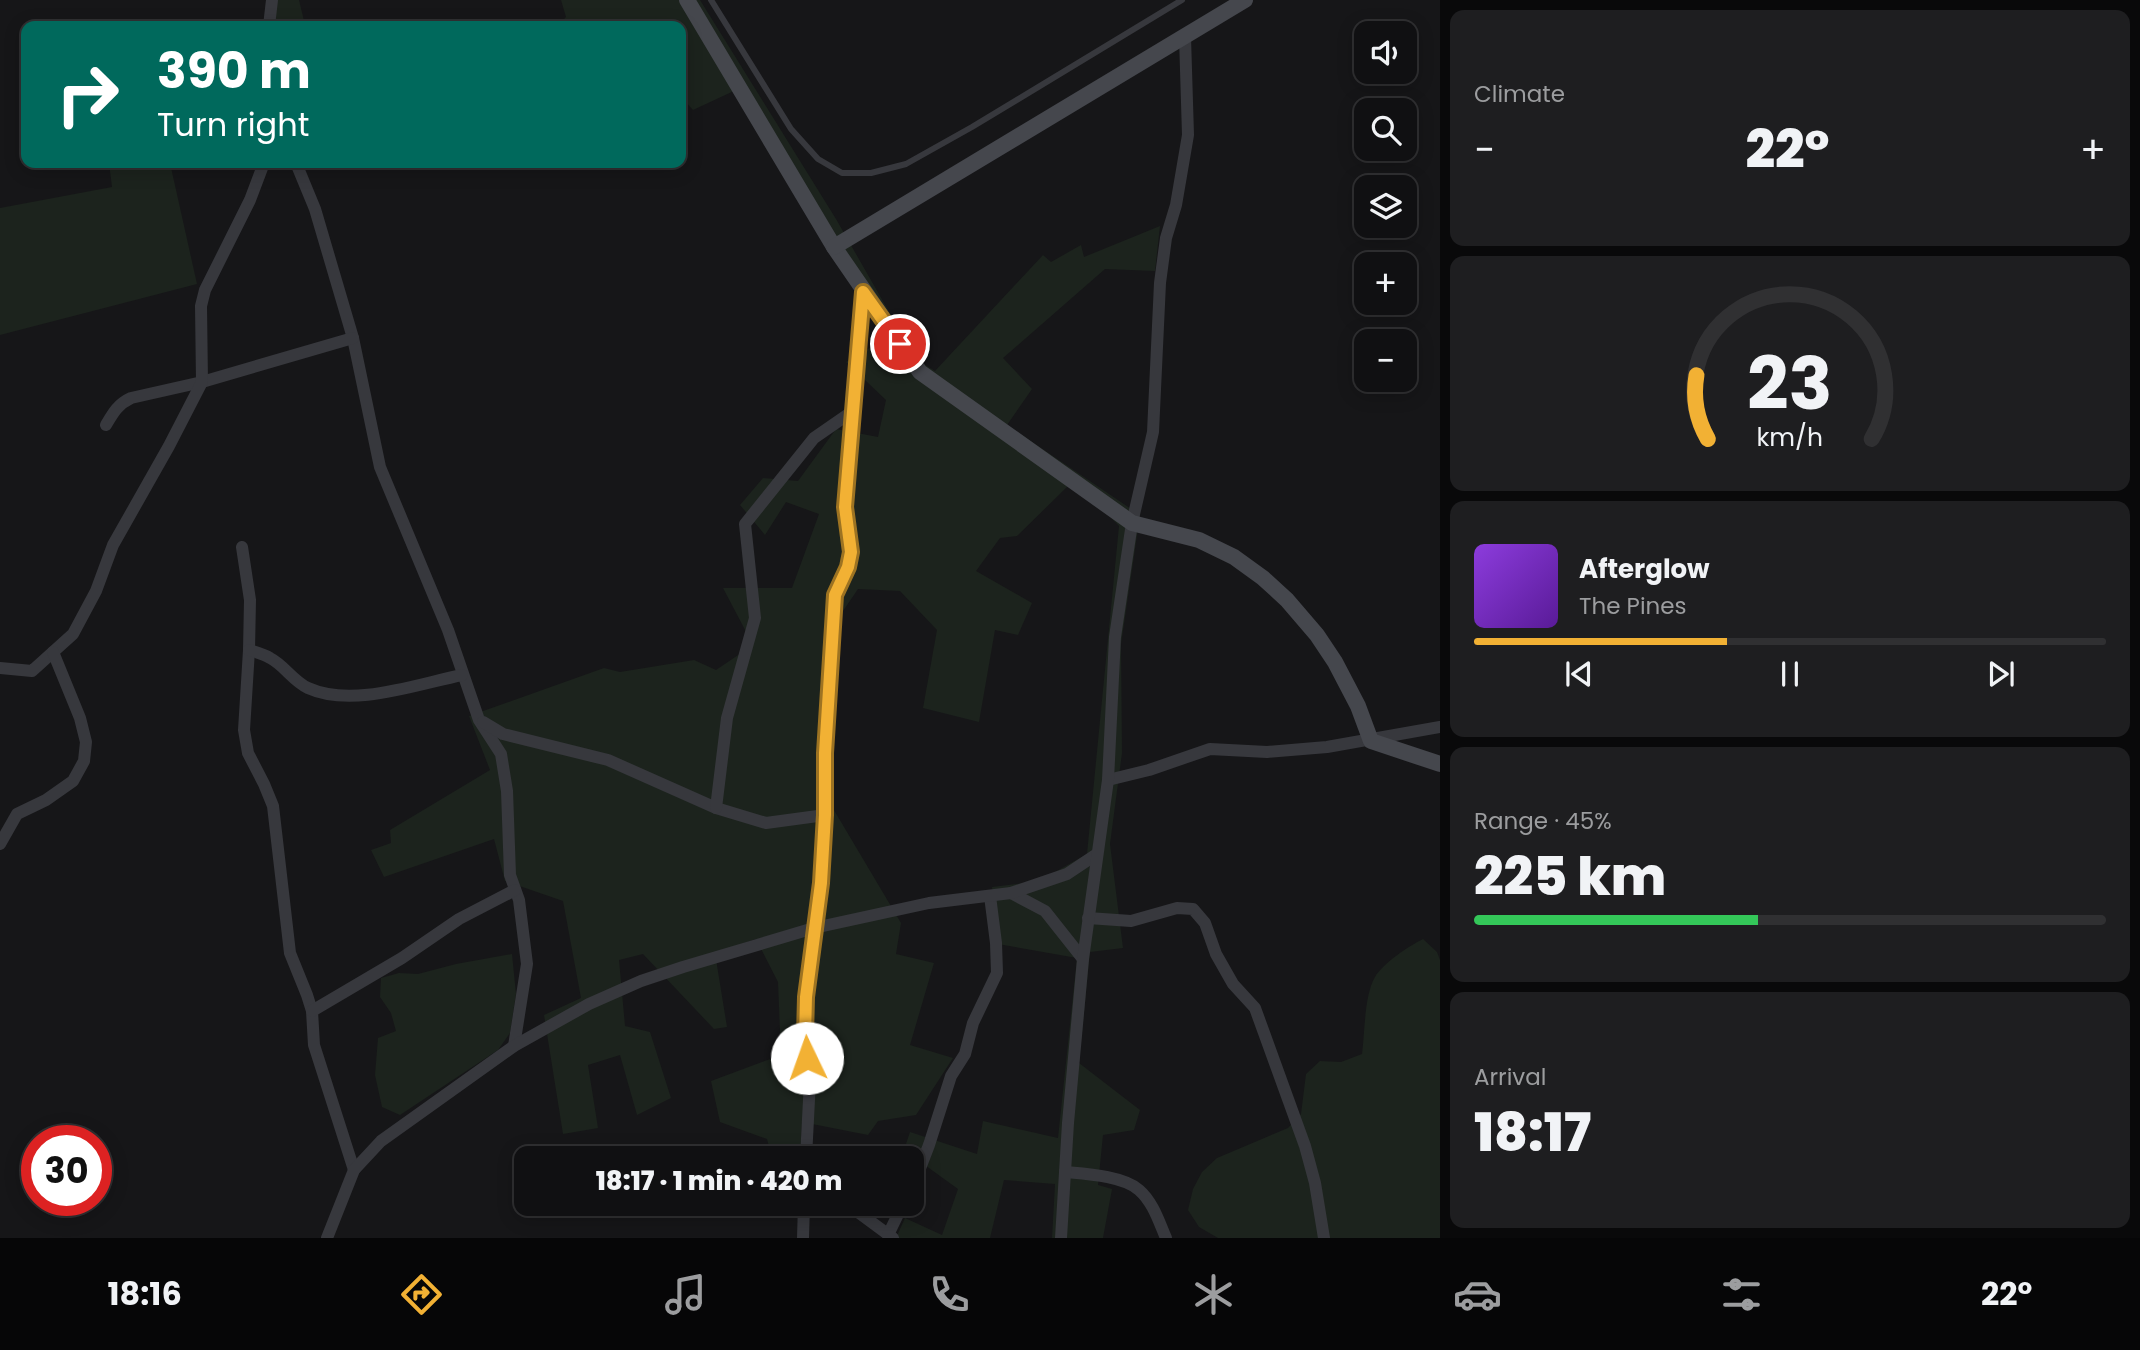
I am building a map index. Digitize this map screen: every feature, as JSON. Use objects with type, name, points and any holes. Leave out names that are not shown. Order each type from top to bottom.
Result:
[{"type":"street","points":[[270,21],[272,0]]},
{"type":"street","points":[[687,0],[834,247],[920,372],[1132,523],[1199,540],[1234,557],[1263,578],[1287,600],[1317,635],[1335,662],[1358,706],[1371,741]]},
{"type":"street","points":[[834,247],[1245,0]]},
{"type":"street","points":[[1061,1238],[1083,959],[1108,780],[1115,637],[1132,523],[1153,432],[1160,283],[1166,238],[1177,205],[1188,135],[1185,37]]},
{"type":"street","points":[[0,668],[32,671],[73,634],[96,592],[113,545],[202,382],[201,306],[205,290],[250,201],[262,168]]},
{"type":"street","points":[[298,168],[315,209],[353,338],[380,467],[448,630],[479,720],[500,754],[507,791],[510,875],[519,900],[527,964],[514,1046]]},
{"type":"street","points":[[807,1146],[810,1080],[805,1036],[806,997],[821,883],[825,753],[835,595],[848,567],[851,552],[845,507],[863,292]]},
{"type":"street","points":[[106,425],[117,408],[131,398],[202,382],[353,338]]},
{"type":"street","points":[[716,808],[727,718],[755,618],[745,524],[814,438],[853,411]]},
{"type":"street","points":[[242,547],[250,600],[244,730],[248,753],[273,806],[290,953],[312,1012],[314,1045],[354,1170]]},
{"type":"street","points":[[249,650],[271,658],[307,687],[327,694],[367,695],[462,675]]},
{"type":"street","points":[[0,844],[17,814],[74,782],[84,761],[86,742],[80,718],[53,652]]},
{"type":"street","points":[[479,720],[503,734],[608,760],[716,808],[766,822],[825,815]]},
{"type":"street","points":[[1108,780],[1149,770],[1210,749],[1267,752],[1371,741],[1440,727]]},
{"type":"street","points":[[1371,741],[1440,764]]},
{"type":"street","points":[[327,1238],[354,1170],[381,1141],[514,1046],[589,1004],[641,981],[814,928],[929,903],[1011,893],[1067,874],[1097,854]]},
{"type":"street","points":[[312,1012],[402,958],[459,919],[515,890]]},
{"type":"street","points":[[1011,893],[1045,911],[1083,959]]},
{"type":"street","points":[[924,1158],[951,1076],[965,1054],[973,1023],[997,973],[990,896]]},
{"type":"street","points":[[1088,918],[1131,921],[1177,908],[1193,909],[1205,923],[1216,954],[1233,984],[1255,1009],[1275,1060],[1305,1146],[1315,1183],[1324,1238]]},
{"type":"street","points":[[1065,1172],[1118,1180],[1139,1189],[1155,1211],[1166,1238]]},
{"type":"street","points":[[803,1238],[804,1216]]},
{"type":"street","points":[[863,1216],[890,1236],[898,1216]]},
{"type":"lane","points":[[711,0],[790,129],[818,159],[842,173],[871,173],[906,164],[928,152],[1182,0]]},
{"type":"shaded area","points":[[268,0],[299,0],[304,21],[274,21],[267,8]]},
{"type":"shaded area","points":[[561,0],[700,0],[836,219],[916,359],[935,371],[1043,255],[1051,262],[1081,245],[1084,257],[1160,226],[1155,271],[1105,269],[1003,358],[1032,389],[1007,425],[1140,515],[1121,644],[1122,753],[1110,844],[1123,948],[1090,952],[1079,1063],[1140,1110],[1134,1130],[1103,1135],[1098,1185],[1112,1189],[1103,1238],[1052,1238],[1055,1184],[1004,1180],[990,1238],[896,1238],[905,1218],[942,1235],[958,1189],[924,1164],[924,1146],[905,1146],[910,1132],[977,1154],[983,1121],[1058,1138],[1077,958],[998,944],[992,887],[1039,881],[1087,854],[1119,526],[1095,501],[1068,486],[1017,536],[1000,538],[976,571],[1032,603],[1018,635],[995,630],[979,722],[923,708],[937,630],[900,591],[858,589],[826,636],[828,800],[901,923],[896,954],[934,963],[910,1045],[953,1058],[916,1115],[878,1121],[868,1135],[802,1122],[801,1146],[769,1146],[767,1139],[720,1122],[711,1081],[781,1055],[778,982],[756,939],[715,953],[727,1027],[714,1029],[643,954],[619,960],[625,1026],[650,1032],[671,1098],[637,1115],[620,1055],[588,1065],[598,1128],[563,1134],[544,1015],[581,998],[563,901],[505,881],[494,839],[384,877],[371,850],[391,843],[390,830],[490,770],[469,716],[604,668],[620,672],[694,660],[716,670],[753,645],[723,588],[792,588],[819,514],[786,502],[765,535],[740,505],[763,478],[798,481],[836,429],[878,437],[886,400],[846,362],[888,337],[736,90],[693,110],[686,102],[686,21],[562,21],[566,17]]},
{"type":"shaded area","points":[[110,168],[171,168],[197,284],[0,335],[0,208],[112,187]]},
{"type":"shaded area","points":[[1423,939],[1437,952],[1440,960],[1440,1238],[1218,1238],[1199,1227],[1188,1210],[1193,1189],[1202,1172],[1217,1158],[1288,1128],[1301,1114],[1306,1074],[1320,1061],[1341,1062],[1362,1054],[1367,1004],[1375,977],[1390,961]]},
{"type":"shaded area","points":[[512,954],[516,994],[510,1033],[498,1050],[400,1115],[382,1107],[375,1075],[378,1038],[396,1031],[391,1013],[380,997],[381,978],[399,973],[418,974]]},
{"type":"route","points":[[807,1058],[806,997],[821,883],[825,753],[835,595],[848,567],[851,552],[845,507],[863,292],[900,344]]}]
